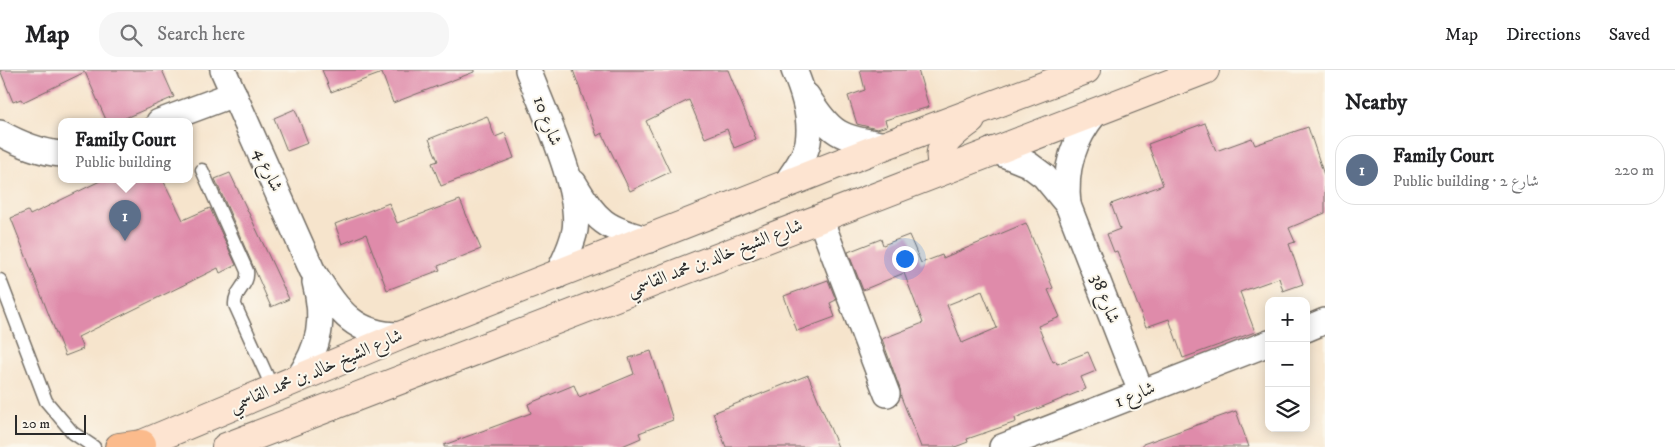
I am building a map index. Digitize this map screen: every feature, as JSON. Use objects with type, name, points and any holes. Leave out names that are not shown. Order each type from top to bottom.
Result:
[{"type":"main road","name":"شارع الشيخ خالد بن محمد القاسمي","points":[[132,446],[402,335],[649,240],[886,145],[988,107],[1032,81],[1086,70]]},
{"type":"main road","name":"شارع الشيخ خالد بن محمد القاسمي","points":[[226,447],[993,150],[1205,70]]},
{"type":"main road","points":[[946,169],[941,158],[943,146],[988,107]]},
{"type":"street","name":"شارع 4","points":[[223,70],[312,270],[320,303],[320,327],[312,354],[285,384]]},
{"type":"street","name":"شارع 10","points":[[528,70],[567,173],[575,228],[571,246],[557,276]]},
{"type":"street","points":[[798,79],[822,120],[836,133],[853,140],[886,145]]},
{"type":"street","points":[[784,186],[800,161],[808,143],[808,123],[798,79]]},
{"type":"street","points":[[170,118],[234,94]]},
{"type":"street","name":"شارع 38","points":[[1068,206],[1066,189],[1071,156],[1077,140],[1096,112]]},
{"type":"street","points":[[0,133],[28,145],[58,153]]},
{"type":"street","name":"شارع 38","points":[[993,150],[1011,156],[1036,170],[1057,190],[1068,206],[1141,392]]},
{"type":"street","name":"شارع 10","points":[[567,173],[598,218],[615,230],[649,240]]},
{"type":"street","points":[[820,218],[887,394]]},
{"type":"street","name":"شارع 4","points":[[312,270],[348,318],[373,333],[402,335]]},
{"type":"street","points":[[1310,327],[1325,321]]},
{"type":"street","name":"شارع 1","points":[[1018,444],[1141,392],[1265,345]]},
{"type":"lane","points":[[202,170],[247,271],[247,281],[236,296],[235,305],[285,384]]},
{"type":"lane","points":[[0,280],[46,401],[72,433],[94,447]]},
{"type":"building","points":[[0,70],[162,70],[174,97],[125,118],[105,118],[85,72],[23,102],[21,99],[13,102]]},
{"type":"building","points":[[322,70],[474,70],[474,72],[393,103],[382,73],[331,92]]},
{"type":"building","points":[[573,70],[728,70],[756,139],[734,148],[727,129],[705,138],[689,100],[646,121],[670,172],[630,191],[602,133],[597,136]]},
{"type":"building","points":[[860,70],[918,70],[929,107],[885,120],[887,126],[877,129],[857,124],[848,96],[865,90]]},
{"type":"building","points":[[295,109],[308,143],[287,151],[274,118]]},
{"type":"building","points":[[487,116],[495,137],[505,133],[514,158],[441,186],[432,163],[438,161],[429,139]]},
{"type":"building","points":[[1205,123],[1216,151],[1252,138],[1255,145],[1308,127],[1325,178],[1325,213],[1289,228],[1295,242],[1289,244],[1303,284],[1283,291],[1279,278],[1240,292],[1255,332],[1183,358],[1169,319],[1146,327],[1117,251],[1114,252],[1107,234],[1120,229],[1111,204],[1163,185],[1148,144]]},
{"type":"building","points":[[230,173],[289,299],[271,307],[215,179]]},
{"type":"building","points":[[96,183],[164,183],[183,220],[210,208],[236,265],[220,273],[218,268],[78,337],[83,349],[65,356],[11,218],[28,211],[30,215]]},
{"type":"building","points":[[460,200],[481,249],[438,266],[440,270],[387,290],[366,234],[342,244],[335,224],[389,203],[397,223]]},
{"type":"building","points":[[1026,223],[1053,288],[1048,290],[1060,317],[1038,326],[1053,362],[1056,361],[1057,364],[1088,352],[1096,371],[1081,377],[1086,389],[1015,418],[1016,422],[967,439],[968,442],[955,447],[921,447],[901,397],[900,389],[882,339],[923,323],[904,273],[863,290],[848,252],[881,239],[883,245],[909,235],[921,263],[942,255],[943,258]],"holes":[[[982,291],[997,328],[962,343],[947,305]]]},
{"type":"building","points":[[828,280],[836,300],[830,303],[835,317],[797,331],[784,296]]},
{"type":"building","points":[[651,351],[673,420],[639,433],[641,438],[620,447],[444,447],[444,445],[531,413],[528,404],[574,385],[579,397],[634,374],[629,358]]},
{"type":"building","points":[[808,375],[838,447],[726,447],[713,413]]},
{"type":"building","points":[[1236,411],[1249,447],[1143,447],[1143,444]]},
{"type":"place","name":"Family Court","points":[[125,241]]}]
